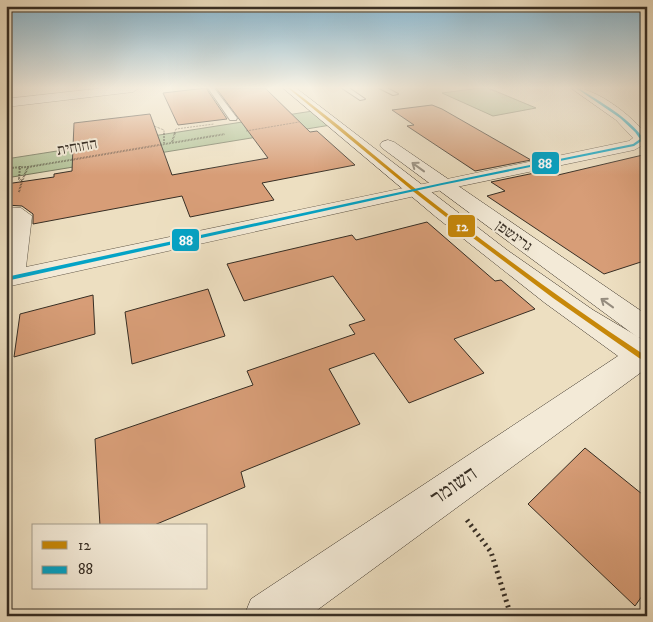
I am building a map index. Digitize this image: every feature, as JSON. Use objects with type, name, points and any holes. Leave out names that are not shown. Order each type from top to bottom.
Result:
[{"type":"street","name":"גרינשפן","points":[[349,117],[442,184],[645,344]]},
{"type":"street","points":[[10,212],[22,216],[9,278],[442,184],[634,145],[642,139],[637,132],[619,117]]},
{"type":"street","name":"גרינשפן","points":[[329,118],[415,190],[576,314],[645,344]]},
{"type":"street","name":"השומר","points":[[268,616],[445,492],[645,344]]},
{"type":"path","points":[[172,142],[176,129],[226,122],[233,118]]},
{"type":"path","points":[[239,132],[329,118]]},
{"type":"path","points":[[154,126],[164,130],[164,143]]},
{"type":"path","name":"החוחית","points":[[6,168],[28,167],[230,133]]},
{"type":"path","points":[[20,166],[19,179],[22,181]]},
{"type":"path","points":[[10,212],[28,167]]},
{"type":"path","points":[[445,492],[491,552],[511,616]]},
{"type":"green space","points":[[274,117],[328,117],[337,124],[6,178],[6,159]]},
{"type":"building","points":[[124,117],[151,117],[172,175],[268,158],[238,117],[295,117],[310,132],[317,131],[355,165],[262,183],[274,200],[190,217],[182,196],[33,224],[33,214],[22,206],[6,205],[6,184],[54,177],[54,174],[72,171],[74,123]]},
{"type":"building","points":[[174,117],[226,117],[227,119],[178,125]]},
{"type":"building","points":[[402,117],[456,117],[531,160],[475,171],[407,126],[414,125]]},
{"type":"building","points":[[647,154],[647,260],[604,274],[487,196],[505,191],[491,182],[549,170],[558,175]]},
{"type":"building","points":[[427,222],[495,281],[501,280],[535,309],[454,339],[484,373],[409,403],[374,353],[329,369],[360,424],[241,472],[245,487],[157,524],[100,524],[95,439],[253,385],[247,371],[355,334],[349,325],[365,320],[333,276],[244,301],[227,264],[352,235],[356,240]]},
{"type":"building","points":[[208,289],[225,336],[132,364],[125,312]]},
{"type":"building","points":[[93,295],[95,334],[14,357],[20,314]]},
{"type":"building","points":[[585,448],[647,498],[647,589],[635,606],[528,504]]},
{"type":"transit line","name":"12","points":[[326,117],[416,191],[499,255],[583,317],[641,356]]},
{"type":"transit line","name":"88","points":[[6,279],[442,184],[634,145],[642,139],[621,117]]}]
